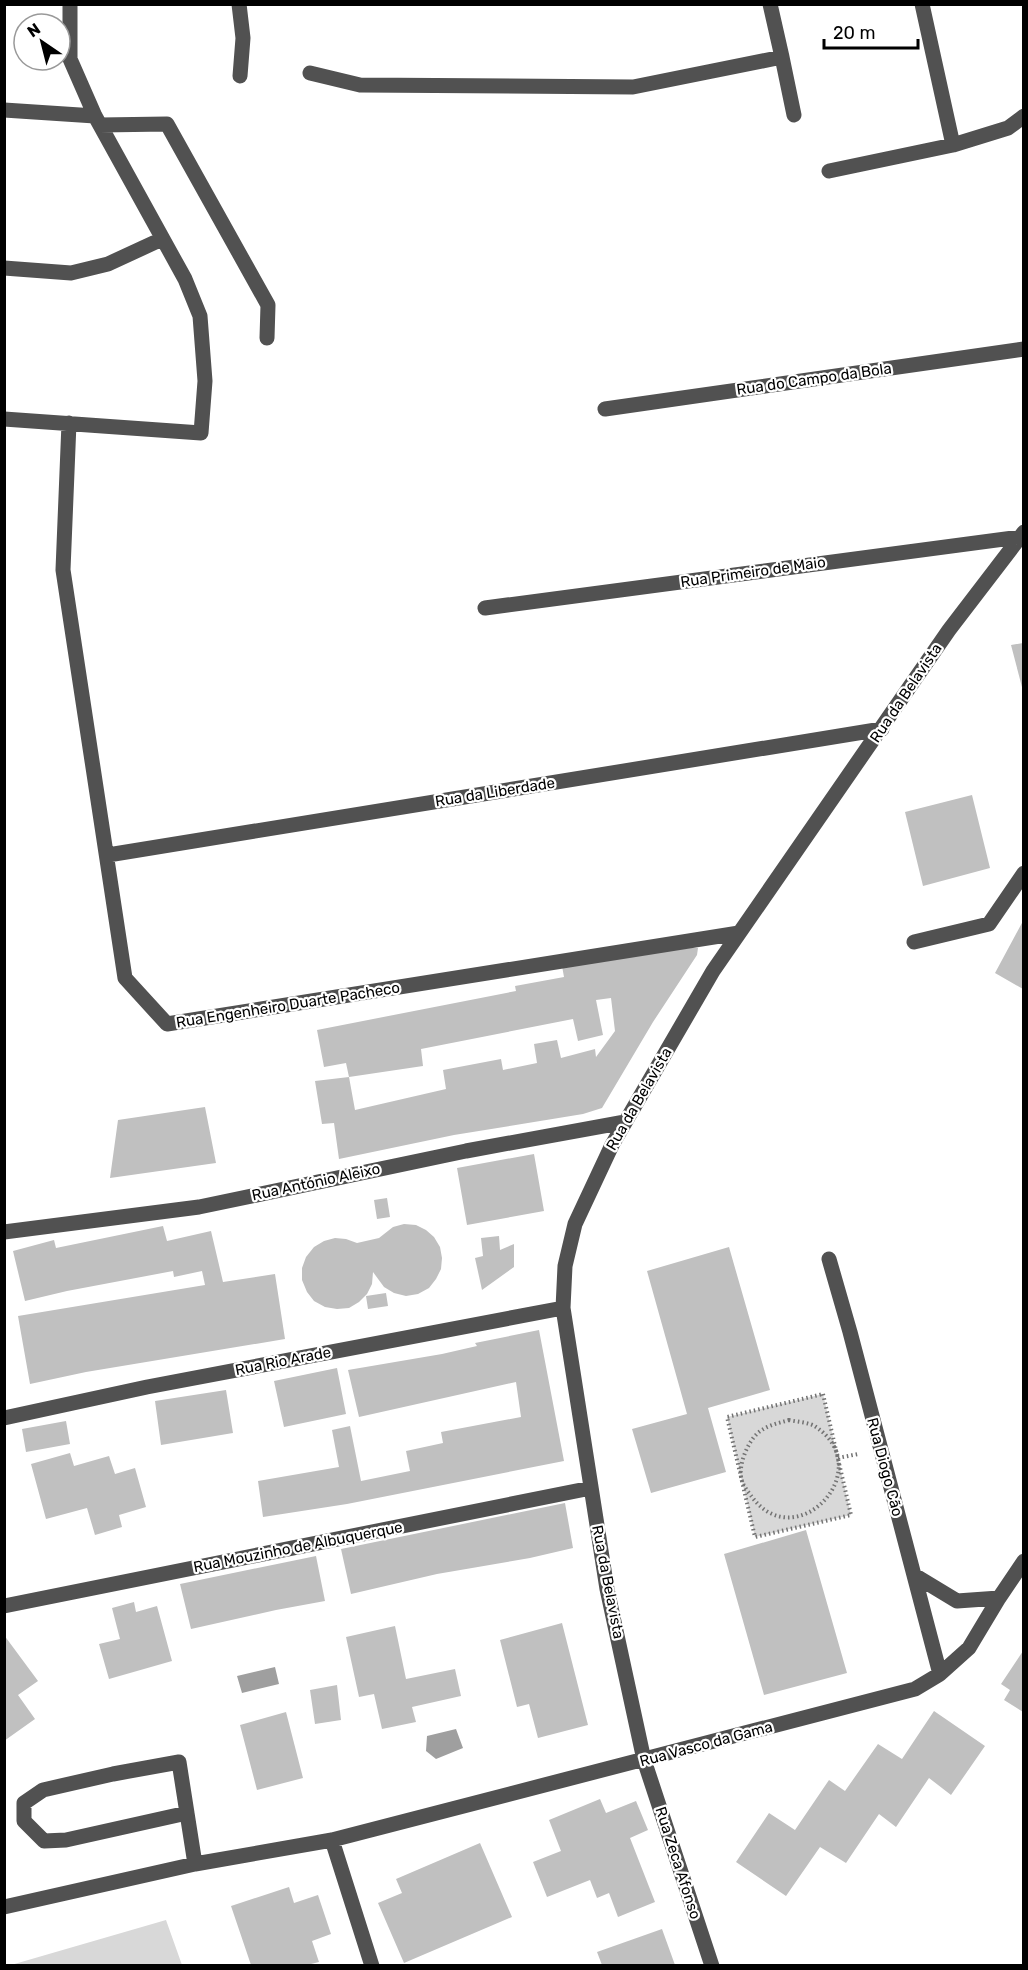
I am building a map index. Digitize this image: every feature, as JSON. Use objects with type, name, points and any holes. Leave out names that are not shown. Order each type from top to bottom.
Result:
[{"type":"street","points":[[4,418],[201,433],[205,381],[200,316],[185,279],[98,120],[70,59],[70,4]]},
{"type":"street","points":[[239,4],[243,38],[240,76]]},
{"type":"street","points":[[770,4],[794,116]]},
{"type":"street","points":[[922,4],[953,145]]},
{"type":"street","points":[[310,73],[360,85],[633,87],[782,57]]},
{"type":"street","points":[[4,110],[98,120],[167,124],[268,305],[267,338]]},
{"type":"street","points":[[829,171],[953,145],[1008,128],[1023,116]]},
{"type":"street","points":[[4,268],[71,273],[108,264],[162,239]]},
{"type":"street","name":"Rua do Campo da Bola","points":[[604,409],[1023,350]]},
{"type":"street","name":"Rua Engenheiro Duarte Pacheco","points":[[69,423],[63,570],[125,978],[167,1024],[739,933]]},
{"type":"street","name":"Rua Primeiro de Maio","points":[[485,608],[1022,534]]},
{"type":"street","name":"Rua da Belavista","points":[[644,1760],[607,1588],[562,1308],[565,1266],[574,1224],[612,1145],[713,971],[949,630],[1022,534]]},
{"type":"street","name":"Rua da Liberdade","points":[[108,855],[882,729]]},
{"type":"street","points":[[914,942],[989,924],[1023,873]]},
{"type":"street","name":"Rua António Aleixo","points":[[4,1232],[199,1207],[466,1151],[625,1122]]},
{"type":"street","name":"Rua Diogo Cão","points":[[829,1259],[940,1674]]},
{"type":"street","name":"Rua Rio Arade","points":[[4,1418],[147,1387],[562,1308]]},
{"type":"street","name":"Rua Mouzinho de Albuquerque","points":[[4,1606],[591,1488]]},
{"type":"street","name":"Rua Vasco da Gama","points":[[4,1907],[195,1864],[332,1840],[915,1689],[940,1674],[969,1648],[1023,1562]]},
{"type":"street","points":[[914,1575],[957,1601],[999,1598]]},
{"type":"street","name":"Rua Zeca Afonso","points":[[644,1760],[712,1965]]},
{"type":"street","points":[[187,1813],[66,1840],[44,1841],[24,1821],[24,1803],[43,1790],[179,1762],[187,1813],[195,1864]]},
{"type":"street","points":[[332,1840],[372,1965]]},
{"type":"path","points":[[823,1394],[838,1458],[851,1515],[755,1537],[727,1417],[823,1394]]},
{"type":"path","points":[[789,1420],[815,1426],[831,1443],[838,1458],[835,1489],[814,1511],[800,1516],[784,1517],[770,1513],[757,1504],[741,1478],[748,1445],[759,1432],[773,1424],[789,1420]]},
{"type":"shaded area","points":[[823,1394],[851,1515],[755,1537],[727,1417]]},
{"type":"shaded area","points":[[275,1667],[279,1684],[242,1693],[237,1676]]},
{"type":"shaded area","points":[[456,1729],[463,1748],[436,1759],[426,1751],[427,1736]]},
{"type":"shaded area","points":[[166,1920],[182,1965],[11,1965]]},
{"type":"building","points":[[1023,643],[1023,691],[1011,645]]},
{"type":"building","points":[[972,795],[990,868],[923,886],[905,812]]},
{"type":"building","points":[[1023,921],[1023,989],[995,973]]},
{"type":"building","points":[[698,948],[697,955],[653,1022],[602,1108],[583,1114],[454,1135],[339,1159],[334,1123],[322,1124],[315,1081],[349,1077],[346,1063],[324,1067],[317,1030],[516,991],[515,986],[564,977],[562,966]],"holes":[[[611,998],[615,1031],[596,1057],[595,1049],[561,1058],[557,1040],[534,1044],[537,1063],[503,1070],[501,1059],[443,1070],[446,1089],[355,1110],[349,1077],[423,1066],[421,1049],[573,1019],[578,1041],[603,1035],[596,1000]]]},
{"type":"building","points":[[205,1107],[216,1163],[110,1178],[118,1120]]},
{"type":"building","points":[[534,1154],[544,1211],[467,1225],[457,1168]]},
{"type":"building","points":[[387,1198],[390,1217],[377,1219],[374,1200]]},
{"type":"building","points":[[404,1224],[416,1225],[426,1230],[440,1247],[441,1269],[429,1288],[418,1294],[406,1296],[394,1293],[384,1287],[373,1272],[372,1284],[367,1294],[349,1308],[337,1309],[325,1307],[314,1301],[307,1292],[302,1280],[302,1268],[306,1257],[314,1247],[335,1238],[357,1243],[379,1238],[393,1227]]},
{"type":"building","points":[[163,1226],[167,1241],[211,1231],[223,1282],[275,1274],[285,1339],[86,1372],[30,1384],[18,1316],[205,1285],[202,1271],[174,1277],[173,1271],[25,1301],[13,1251],[54,1240],[56,1248]]},
{"type":"building","points":[[499,1236],[500,1250],[514,1244],[514,1267],[482,1290],[475,1258],[483,1256],[481,1238]]},
{"type":"building","points":[[729,1247],[770,1390],[708,1408],[726,1472],[651,1493],[632,1429],[687,1414],[647,1271]]},
{"type":"building","points":[[386,1293],[388,1306],[368,1309],[366,1296]]},
{"type":"building","points":[[539,1330],[564,1461],[347,1504],[263,1517],[258,1481],[339,1467],[332,1430],[350,1426],[361,1481],[410,1471],[406,1451],[443,1443],[441,1432],[521,1417],[516,1382],[359,1417],[348,1370],[442,1354],[477,1346],[475,1343]]},
{"type":"building","points":[[337,1368],[346,1414],[284,1427],[274,1381]]},
{"type":"building","points":[[226,1390],[233,1433],[161,1445],[155,1401]]},
{"type":"building","points":[[66,1421],[70,1444],[26,1452],[22,1429]]},
{"type":"building","points":[[70,1453],[74,1466],[109,1456],[115,1474],[135,1468],[146,1507],[119,1515],[122,1527],[95,1535],[87,1508],[46,1519],[31,1464]]},
{"type":"building","points":[[565,1503],[573,1548],[437,1574],[351,1594],[341,1549]]},
{"type":"building","points":[[806,1530],[847,1673],[764,1695],[724,1554]]},
{"type":"building","points":[[316,1556],[325,1601],[191,1629],[180,1584]]},
{"type":"building","points":[[134,1602],[136,1612],[157,1606],[172,1661],[109,1679],[99,1644],[120,1639],[112,1608]]},
{"type":"building","points":[[562,1623],[588,1725],[538,1738],[529,1704],[517,1707],[500,1640]]},
{"type":"building","points":[[395,1626],[406,1679],[455,1669],[461,1696],[412,1707],[416,1722],[382,1729],[374,1694],[359,1697],[346,1637]]},
{"type":"building","points":[[4,1635],[38,1681],[18,1695],[35,1719],[4,1741]]},
{"type":"building","points":[[1023,1651],[1023,1712],[1004,1700],[1010,1690],[1001,1684]]},
{"type":"building","points":[[337,1685],[341,1720],[315,1724],[310,1690]]},
{"type":"building","points":[[934,1711],[985,1746],[951,1795],[929,1778],[896,1827],[879,1814],[846,1863],[820,1847],[786,1896],[736,1862],[769,1813],[795,1830],[829,1780],[845,1791],[878,1744],[902,1759]]},
{"type":"building","points":[[286,1712],[303,1778],[257,1790],[240,1725]]},
{"type":"building","points":[[600,1799],[606,1813],[636,1801],[648,1830],[630,1838],[655,1902],[618,1917],[609,1893],[597,1898],[590,1880],[547,1897],[533,1862],[561,1851],[549,1820]]},
{"type":"building","points":[[480,1843],[512,1917],[404,1963],[378,1903],[402,1893],[396,1879]]},
{"type":"building","points":[[289,1887],[294,1903],[318,1895],[331,1934],[312,1941],[319,1962],[307,1965],[251,1965],[231,1906]]},
{"type":"building","points":[[662,1929],[675,1965],[602,1965],[597,1952]]}]
